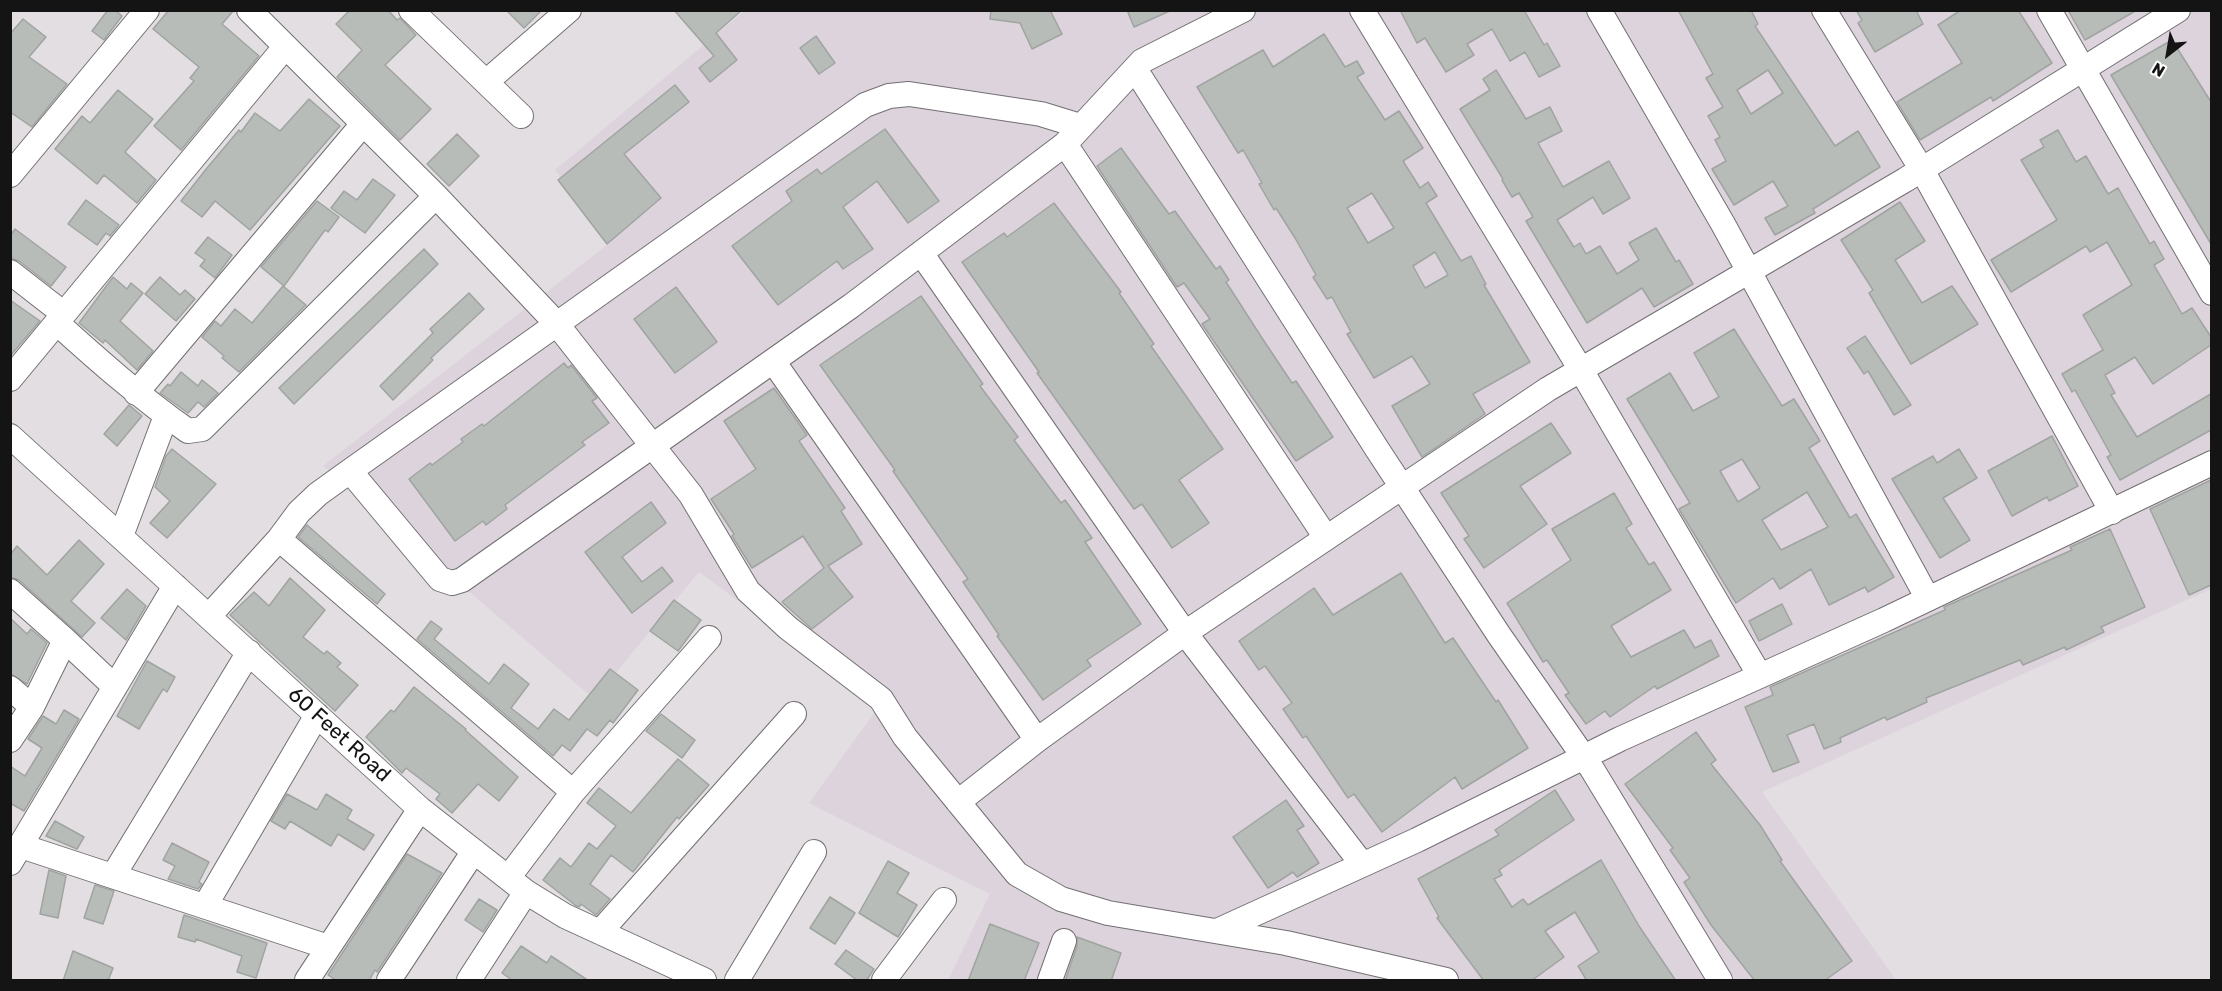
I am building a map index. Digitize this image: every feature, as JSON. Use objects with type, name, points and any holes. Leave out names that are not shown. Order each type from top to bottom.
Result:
[{"type":"street","points":[[15,159],[147,10]]},
{"type":"street","points":[[249,10],[436,196],[556,323],[691,495],[748,591],[788,628],[881,699],[905,737],[1017,874],[1061,899],[1108,913],[1286,943],[1446,981]]},
{"type":"street","points":[[486,82],[569,10]]},
{"type":"street","points":[[350,471],[440,579],[452,583],[462,580],[773,361],[921,253],[1072,135],[1142,61],[1244,10]]},
{"type":"street","points":[[1362,10],[1581,370],[1760,676]]},
{"type":"street","points":[[1599,10],[1749,272],[1928,599]]},
{"type":"street","points":[[1824,10],[1922,170],[2112,512]]},
{"type":"street","points":[[2049,10],[2211,293]]},
{"type":"street","points":[[958,802],[1037,740],[1185,633],[1325,536],[1548,389],[1922,170],[2178,10]]},
{"type":"street","points":[[412,11],[521,116]]},
{"type":"street","points":[[10,379],[285,47]]},
{"type":"street","points":[[1135,69],[1402,487],[1499,635],[1584,757],[1720,981]]},
{"type":"street","points":[[209,616],[279,539],[299,512],[318,494],[865,105],[889,96],[909,94],[1041,114],[1072,135],[1325,536]]},
{"type":"street","points":[[136,393],[363,124]]},
{"type":"street","points":[[10,272],[136,393],[188,431],[202,429],[436,196]]},
{"type":"street","points":[[921,253],[1185,633],[1362,864]]},
{"type":"street","points":[[773,361],[1037,740]]},
{"type":"street","points":[[121,536],[166,416]]},
{"type":"street","name":"60 Feet Road","points":[[10,436],[420,809],[517,885],[565,916],[600,932],[665,973],[704,981]]},
{"type":"street","points":[[1217,931],[1417,840],[1584,757],[1928,599],[2211,463]]},
{"type":"street","points":[[279,539],[573,792]]},
{"type":"street","points":[[176,586],[16,854],[112,876],[328,946]]},
{"type":"street","points":[[10,591],[115,687]]},
{"type":"street","points":[[477,978],[517,885],[573,792],[709,638]]},
{"type":"street","points":[[10,740],[32,707],[65,640]]},
{"type":"street","points":[[112,876],[249,652]]},
{"type":"street","points":[[10,688],[32,707]]},
{"type":"street","points":[[600,932],[794,714]]},
{"type":"street","points":[[205,906],[317,715]]},
{"type":"street","points":[[307,981],[420,809]]},
{"type":"street","points":[[389,981],[474,851]]},
{"type":"street","points":[[737,981],[814,852]]},
{"type":"street","points":[[884,981],[944,900]]},
{"type":"street","points":[[1050,981],[1064,941]]},
{"type":"shaded area","points":[[744,11],[2211,11],[2211,589],[1762,792],[1896,980],[948,980],[990,894],[809,803],[880,705],[699,572],[594,699],[323,466],[611,242],[555,170]]},
{"type":"building","points":[[108,10],[115,10],[122,16],[104,40],[92,31]]},
{"type":"building","points":[[169,10],[234,10],[222,24],[259,56],[181,150],[154,126],[194,81],[190,78],[199,67],[153,29]]},
{"type":"building","points":[[350,10],[388,10],[397,20],[400,18],[416,35],[385,65],[431,109],[400,140],[337,77],[362,50],[336,24]]},
{"type":"building","points":[[506,10],[542,10],[524,28]]},
{"type":"building","points":[[674,10],[742,10],[716,33],[737,60],[710,82],[699,68],[714,56]]},
{"type":"building","points":[[991,10],[1050,10],[1062,34],[1032,49],[1020,23],[990,19]]},
{"type":"building","points":[[1127,10],[1172,10],[1134,27]]},
{"type":"building","points":[[1400,10],[1524,10],[1544,45],[1547,43],[1560,66],[1539,77],[1525,52],[1510,61],[1492,29],[1467,44],[1474,55],[1446,72],[1425,38],[1417,43]]},
{"type":"building","points":[[1678,10],[1751,10],[1758,24],[1755,26],[1835,146],[1858,131],[1880,167],[1813,209],[1815,213],[1775,235],[1765,218],[1788,206],[1773,181],[1734,205],[1712,169],[1726,161],[1715,140],[1720,137],[1708,116],[1723,107],[1706,78],[1713,74]],"holes":[[[1768,70],[1783,93],[1751,114],[1737,90]]]},
{"type":"building","points":[[1856,10],[1916,10],[1923,24],[1875,52],[1858,23],[1862,20]]},
{"type":"building","points":[[1961,10],[2018,10],[2052,63],[1993,101],[1991,97],[1920,140],[1897,102],[1962,63],[1938,25]]},
{"type":"building","points":[[2068,10],[2137,10],[2085,40]]},
{"type":"building","points":[[23,19],[46,37],[29,57],[67,84],[32,127],[10,112],[10,34]]},
{"type":"building","points":[[1324,34],[1345,67],[1357,61],[1364,73],[1357,77],[1385,120],[1399,111],[1423,148],[1403,161],[1420,188],[1428,182],[1437,196],[1426,203],[1461,261],[1471,256],[1486,284],[1484,285],[1530,362],[1473,394],[1485,414],[1422,457],[1392,406],[1430,384],[1412,356],[1374,378],[1347,334],[1351,332],[1332,297],[1327,299],[1313,277],[1316,275],[1276,208],[1274,210],[1243,150],[1238,153],[1197,87],[1263,50],[1273,67]],"holes":[[[1372,193],[1394,228],[1368,243],[1347,208]],[[1435,252],[1448,275],[1425,288],[1413,266]]]},
{"type":"building","points":[[816,36],[835,63],[819,74],[800,48]]},
{"type":"building","points":[[2172,40],[2211,102],[2211,244],[2111,75]]},
{"type":"building","points":[[1496,70],[1526,119],[1550,107],[1562,131],[1538,143],[1563,187],[1609,161],[1630,198],[1603,214],[1593,197],[1557,220],[1574,247],[1580,243],[1586,254],[1600,246],[1617,274],[1639,260],[1629,243],[1656,228],[1676,262],[1679,260],[1693,284],[1654,307],[1642,288],[1587,323],[1526,221],[1533,217],[1519,193],[1512,197],[1460,109],[1490,90],[1483,79]]},
{"type":"building","points":[[675,85],[689,102],[624,154],[661,198],[607,244],[558,180]]},
{"type":"building","points":[[118,90],[153,119],[125,152],[156,180],[137,203],[104,175],[97,184],[55,149],[82,116],[90,123]]},
{"type":"building","points":[[309,99],[340,126],[250,230],[215,201],[202,217],[181,201],[255,113],[280,131]]},
{"type":"building","points":[[885,129],[939,201],[908,223],[877,181],[843,207],[873,249],[843,269],[837,261],[778,305],[732,246],[792,201],[786,191],[817,169],[821,174]]},
{"type":"building","points":[[2058,130],[2076,162],[2086,156],[2108,194],[2118,188],[2150,244],[2154,241],[2164,259],[2154,265],[2182,314],[2192,308],[2211,337],[2211,345],[2153,384],[2135,357],[2105,375],[2115,393],[2111,395],[2137,437],[2211,394],[2211,430],[2120,480],[2107,457],[2111,455],[2075,390],[2072,392],[2062,374],[2103,350],[2083,315],[2132,285],[2107,242],[2090,252],[2086,246],[2011,292],[1991,260],[2057,220],[2021,160],[2044,147],[2040,140]]},
{"type":"building","points":[[457,134],[479,156],[449,186],[427,164]]},
{"type":"building","points":[[1121,148],[1169,214],[1175,211],[1216,269],[1220,266],[1229,280],[1226,282],[1262,338],[1292,383],[1296,381],[1333,437],[1296,461],[1202,324],[1210,319],[1184,283],[1177,287],[1097,166]]},
{"type":"building","points":[[373,179],[395,195],[365,233],[331,208],[344,191],[357,200]]},
{"type":"building","points":[[86,200],[119,225],[110,236],[106,233],[97,245],[68,224]]},
{"type":"building","points":[[317,201],[339,217],[328,232],[325,230],[284,286],[261,267]]},
{"type":"building","points":[[1900,202],[1925,241],[1895,260],[1922,303],[1952,286],[1978,324],[1911,364],[1869,293],[1873,290],[1841,240]]},
{"type":"building","points":[[1054,203],[1121,292],[1119,293],[1154,344],[1151,346],[1223,449],[1179,480],[1209,523],[1172,548],[1142,504],[1134,509],[1037,373],[1039,372],[962,262],[1004,233],[1007,237]]},
{"type":"building","points":[[15,229],[66,267],[51,286],[19,261],[10,258],[10,236]]},
{"type":"building","points":[[208,237],[232,255],[215,278],[200,266],[205,260],[195,253]]},
{"type":"building","points":[[424,249],[438,264],[294,404],[279,388]]},
{"type":"building","points":[[113,277],[127,289],[131,283],[143,293],[120,321],[153,351],[137,370],[105,340],[103,343],[79,323]]},
{"type":"building","points":[[160,277],[180,295],[185,290],[195,299],[176,321],[145,294]]},
{"type":"building","points":[[283,286],[306,305],[239,372],[202,337],[215,321],[221,326],[235,309],[252,323]]},
{"type":"building","points":[[676,287],[717,342],[675,373],[634,319]]},
{"type":"building","points":[[469,293],[484,309],[431,358],[433,360],[393,400],[380,386],[433,333],[430,329]]},
{"type":"building","points":[[921,296],[983,384],[980,386],[1018,437],[1014,440],[1061,503],[1065,500],[1092,538],[1085,542],[1141,624],[1087,660],[1091,666],[1043,700],[997,636],[999,635],[963,582],[968,579],[893,471],[895,470],[820,365]]},
{"type":"building","points":[[10,300],[40,321],[10,356]]},
{"type":"building","points":[[1734,329],[1782,406],[1794,399],[1820,441],[1809,448],[1850,518],[1856,514],[1894,577],[1868,592],[1865,587],[1829,605],[1811,569],[1780,589],[1773,578],[1736,603],[1679,509],[1690,503],[1627,399],[1670,373],[1693,411],[1719,397],[1694,353]],"holes":[[[1742,459],[1760,488],[1738,502],[1720,471]],[[1807,492],[1828,527],[1781,550],[1762,520]]]},
{"type":"building","points":[[1865,336],[1911,405],[1894,415],[1868,371],[1864,374],[1847,348]]},
{"type":"building","points":[[564,363],[568,368],[571,365],[597,398],[592,401],[609,423],[582,442],[585,445],[505,505],[507,509],[486,525],[483,521],[455,541],[409,479],[463,442],[461,439],[482,424],[484,426]]},
{"type":"building","points":[[181,372],[198,386],[202,380],[218,393],[204,407],[198,402],[188,413],[160,393],[168,384],[170,386]]},
{"type":"building","points":[[774,388],[807,435],[799,441],[845,508],[841,511],[862,544],[828,566],[853,597],[812,629],[782,602],[824,568],[803,536],[752,568],[732,536],[734,534],[711,499],[756,469],[724,421]]},
{"type":"building","points":[[129,405],[142,416],[117,446],[104,434]]},
{"type":"building","points":[[1551,423],[1571,453],[1520,486],[1547,524],[1484,568],[1464,539],[1469,536],[1441,493]]},
{"type":"building","points":[[2052,436],[2078,486],[2049,501],[2047,497],[2012,516],[1988,471]]},
{"type":"building","points":[[172,449],[216,484],[167,538],[150,523],[170,501],[155,487],[166,456]]},
{"type":"building","points":[[1959,449],[1977,478],[1943,498],[1970,540],[1940,558],[1892,479],[1933,456],[1937,463]]},
{"type":"building","points":[[2211,480],[2211,585],[2189,595],[2150,509]]},
{"type":"building","points":[[1614,493],[1632,524],[1626,528],[1649,565],[1654,562],[1671,590],[1611,626],[1631,657],[1684,630],[1695,648],[1711,640],[1719,656],[1657,689],[1655,686],[1610,717],[1605,711],[1586,724],[1565,695],[1569,693],[1547,660],[1543,662],[1507,603],[1571,560],[1552,529]]},
{"type":"building","points":[[651,502],[666,523],[622,557],[642,582],[662,567],[673,581],[632,613],[585,552]]},
{"type":"building","points":[[307,525],[385,594],[377,604],[298,537]]},
{"type":"building","points":[[2110,529],[2145,607],[2101,627],[2104,632],[2066,650],[2065,647],[2023,665],[2020,660],[1926,698],[1927,702],[1887,720],[1885,717],[1840,738],[1841,742],[1824,749],[1814,724],[1787,735],[1799,762],[1773,772],[1745,707],[1773,695],[1770,687],[1945,610],[1944,607],[2072,550],[2070,547]]},
{"type":"building","points":[[79,540],[104,564],[71,601],[95,623],[82,637],[19,580],[10,577],[10,555],[17,546],[47,575]]},
{"type":"building","points":[[1401,573],[1445,643],[1453,638],[1496,702],[1498,700],[1528,748],[1462,789],[1455,777],[1382,832],[1354,794],[1348,798],[1306,736],[1303,738],[1283,709],[1292,703],[1265,666],[1259,670],[1239,641],[1314,588],[1333,615]]},
{"type":"building","points":[[290,578],[325,610],[303,637],[324,654],[327,651],[341,663],[337,667],[358,685],[335,711],[230,615],[254,592],[269,606]]},
{"type":"building","points":[[127,589],[146,606],[126,640],[101,618]]},
{"type":"building","points":[[674,600],[701,620],[678,651],[650,631]]},
{"type":"building","points":[[1782,604],[1792,624],[1759,641],[1749,621]]},
{"type":"building","points":[[10,618],[27,634],[31,629],[47,643],[27,684],[10,674]]},
{"type":"building","points":[[431,621],[442,629],[434,639],[489,684],[504,664],[529,684],[511,708],[538,729],[554,709],[569,720],[610,669],[638,690],[613,723],[610,720],[597,736],[587,729],[570,751],[562,745],[553,756],[417,639]]},
{"type":"building","points":[[147,661],[175,677],[167,692],[163,689],[139,729],[117,716]]},
{"type":"building","points":[[414,687],[466,729],[518,777],[499,801],[478,784],[452,813],[436,799],[440,794],[406,768],[402,773],[366,737],[391,710],[394,712]]},
{"type":"building","points":[[64,710],[79,719],[24,811],[10,803],[10,766],[25,776],[42,748],[28,739],[43,716],[56,724]]},
{"type":"building","points":[[661,714],[695,740],[682,758],[646,731]]},
{"type":"building","points":[[1696,732],[1716,760],[1711,764],[1760,825],[1782,860],[1780,861],[1852,961],[1824,981],[1755,981],[1711,925],[1684,882],[1690,878],[1670,850],[1673,848],[1625,784]]},
{"type":"building","points":[[678,759],[709,785],[679,819],[677,817],[633,872],[611,855],[590,884],[610,899],[596,915],[581,904],[579,907],[575,905],[543,880],[560,858],[571,867],[589,843],[597,849],[616,826],[587,803],[599,788],[631,813]]},
{"type":"building","points":[[1555,790],[1574,820],[1499,870],[1502,875],[1494,879],[1512,907],[1523,899],[1528,905],[1601,860],[1639,926],[1676,981],[1587,981],[1578,966],[1599,952],[1575,912],[1545,931],[1564,957],[1531,981],[1484,981],[1437,918],[1439,917],[1418,879],[1499,835],[1495,830]]},
{"type":"building","points":[[287,794],[317,810],[326,794],[352,810],[347,819],[374,835],[364,850],[338,834],[331,846],[290,821],[285,829],[271,821]]},
{"type":"building","points":[[1286,800],[1304,826],[1297,830],[1319,863],[1297,877],[1293,872],[1268,888],[1233,837]]},
{"type":"building","points":[[55,821],[84,837],[77,849],[46,836]]},
{"type":"building","points":[[172,843],[209,862],[199,882],[202,884],[198,889],[168,879],[175,866],[163,860]]},
{"type":"building","points":[[407,854],[442,873],[369,981],[337,981],[328,975]]},
{"type":"building","points":[[888,861],[909,873],[897,893],[917,905],[898,937],[859,913]]},
{"type":"building","points":[[49,870],[66,876],[58,918],[40,914]]},
{"type":"building","points":[[95,885],[114,891],[103,924],[84,918]]},
{"type":"building","points":[[830,897],[855,913],[835,944],[810,928]]},
{"type":"building","points":[[479,899],[497,910],[483,932],[465,920]]},
{"type":"building","points":[[184,915],[267,943],[256,978],[237,972],[242,956],[196,939],[195,942],[178,937]]},
{"type":"building","points":[[990,924],[1039,943],[1024,981],[968,981]]},
{"type":"building","points":[[1077,937],[1121,953],[1111,981],[1065,981],[1077,946]]},
{"type":"building","points":[[521,946],[547,963],[551,956],[589,981],[513,981],[502,973]]},
{"type":"building","points":[[846,950],[874,969],[866,981],[858,981],[835,964]]},
{"type":"building","points":[[73,951],[113,968],[108,981],[63,981]]}]
